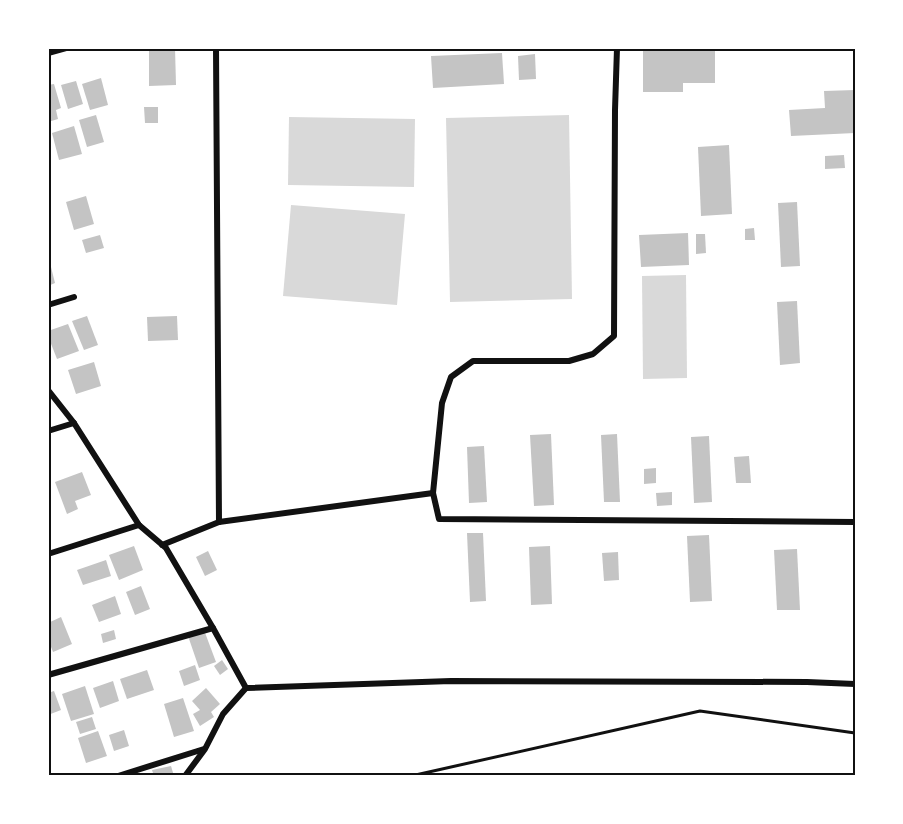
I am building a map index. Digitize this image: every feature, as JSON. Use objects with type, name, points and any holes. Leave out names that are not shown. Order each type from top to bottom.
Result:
[{"type":"street","points":[[48,53],[66,48]]},
{"type":"street","points":[[216,48],[219,522]]},
{"type":"street","points":[[617,48],[614,336],[593,354],[569,361],[473,361],[451,377],[442,403],[433,493],[440,519],[855,522]]},
{"type":"street","points":[[48,305],[74,297]]},
{"type":"street","points":[[48,390],[74,423],[139,525],[166,549],[246,688]]},
{"type":"street","points":[[48,431],[74,423]]},
{"type":"street","points":[[162,545],[219,522],[433,493]]},
{"type":"street","points":[[48,554],[139,525]]},
{"type":"street","points":[[48,675],[213,628]]},
{"type":"street","points":[[185,776],[205,749],[223,714],[246,688],[451,681],[855,684]]},
{"type":"street","points":[[118,776],[205,749]]},
{"type":"path","points":[[411,776],[700,711],[855,733]]},
{"type":"shaded area","points":[[569,115],[572,299],[450,302],[446,118]]},
{"type":"shaded area","points":[[289,117],[415,119],[414,187],[288,185]]},
{"type":"shaded area","points":[[291,205],[405,214],[397,305],[283,296]]},
{"type":"shaded area","points":[[686,275],[687,378],[643,379],[642,276]]},
{"type":"building","points":[[149,48],[175,48],[176,85],[149,86]]},
{"type":"building","points":[[643,48],[715,50],[715,83],[683,83],[683,92],[643,92]]},
{"type":"building","points":[[502,53],[504,84],[433,88],[431,56]]},
{"type":"building","points":[[535,54],[536,79],[519,80],[518,56]]},
{"type":"building","points":[[101,78],[108,105],[90,110],[82,84]]},
{"type":"building","points":[[76,81],[83,104],[68,109],[61,85]]},
{"type":"building","points":[[54,84],[61,108],[56,110],[58,119],[48,122],[48,85]]},
{"type":"building","points":[[855,90],[855,133],[791,136],[789,110],[825,108],[824,91]]},
{"type":"building","points":[[144,107],[158,107],[158,123],[145,123]]},
{"type":"building","points":[[96,115],[104,142],[87,147],[79,120]]},
{"type":"building","points":[[74,126],[82,154],[59,160],[52,133]]},
{"type":"building","points":[[729,145],[732,214],[701,216],[698,147]]},
{"type":"building","points":[[844,155],[845,168],[825,169],[825,156]]},
{"type":"building","points":[[86,196],[94,224],[74,230],[66,202]]},
{"type":"building","points":[[797,202],[800,266],[781,267],[778,203]]},
{"type":"building","points":[[754,228],[755,240],[745,240],[745,229]]},
{"type":"building","points":[[688,233],[689,265],[641,267],[639,235]]},
{"type":"building","points":[[696,234],[705,234],[706,253],[696,254]]},
{"type":"building","points":[[100,235],[104,248],[86,253],[82,240]]},
{"type":"building","points":[[51,267],[55,283],[48,286],[48,268]]},
{"type":"building","points":[[797,301],[800,363],[780,365],[777,302]]},
{"type":"building","points":[[87,316],[98,345],[84,350],[72,321]]},
{"type":"building","points":[[177,316],[178,340],[148,341],[147,317]]},
{"type":"building","points":[[68,324],[79,351],[57,359],[48,331]]},
{"type":"building","points":[[94,362],[101,386],[76,394],[68,370]]},
{"type":"building","points":[[551,434],[554,505],[534,506],[530,435]]},
{"type":"building","points":[[617,434],[620,502],[604,502],[601,435]]},
{"type":"building","points":[[709,436],[712,502],[694,503],[691,437]]},
{"type":"building","points":[[484,446],[487,502],[469,503],[467,447]]},
{"type":"building","points":[[749,456],[751,483],[736,483],[734,457]]},
{"type":"building","points":[[656,468],[656,483],[644,484],[644,469]]},
{"type":"building","points":[[82,472],[91,495],[75,501],[78,509],[67,514],[55,482]]},
{"type":"building","points":[[672,492],[672,505],[657,506],[656,493]]},
{"type":"building","points":[[467,533],[483,533],[486,601],[470,602]]},
{"type":"building","points":[[709,535],[712,601],[690,602],[687,536]]},
{"type":"building","points":[[134,546],[143,570],[119,580],[109,555]]},
{"type":"building","points":[[550,546],[552,604],[531,605],[529,547]]},
{"type":"building","points":[[797,549],[800,610],[777,610],[774,550]]},
{"type":"building","points":[[208,551],[217,570],[205,576],[196,557]]},
{"type":"building","points":[[618,552],[619,580],[604,581],[602,553]]},
{"type":"building","points":[[106,560],[111,576],[83,585],[77,570]]},
{"type":"building","points":[[141,586],[150,609],[135,615],[126,592]]},
{"type":"building","points":[[115,596],[121,614],[99,622],[92,605]]},
{"type":"building","points":[[61,617],[72,644],[53,652],[48,639],[48,623]]},
{"type":"building","points":[[114,630],[116,639],[103,643],[101,634]]},
{"type":"building","points":[[204,630],[216,662],[199,668],[188,636]]},
{"type":"building","points":[[222,660],[228,669],[220,675],[214,666]]},
{"type":"building","points":[[195,665],[200,680],[184,686],[179,671]]},
{"type":"building","points":[[147,670],[154,690],[127,699],[120,679]]},
{"type":"building","points":[[113,681],[119,701],[100,708],[93,688]]},
{"type":"building","points":[[85,686],[94,714],[71,721],[62,694]]},
{"type":"building","points":[[206,688],[220,704],[211,712],[214,717],[200,726],[193,714],[200,710],[192,701]]},
{"type":"building","points":[[54,691],[61,710],[48,715],[48,693]]},
{"type":"building","points":[[183,698],[194,731],[174,737],[164,704]]},
{"type":"building","points":[[92,717],[96,729],[80,734],[76,722]]},
{"type":"building","points":[[124,730],[129,746],[114,751],[109,735]]},
{"type":"building","points":[[98,731],[107,756],[86,763],[78,738]]},
{"type":"building","points":[[171,766],[174,776],[154,776],[152,770]]}]
